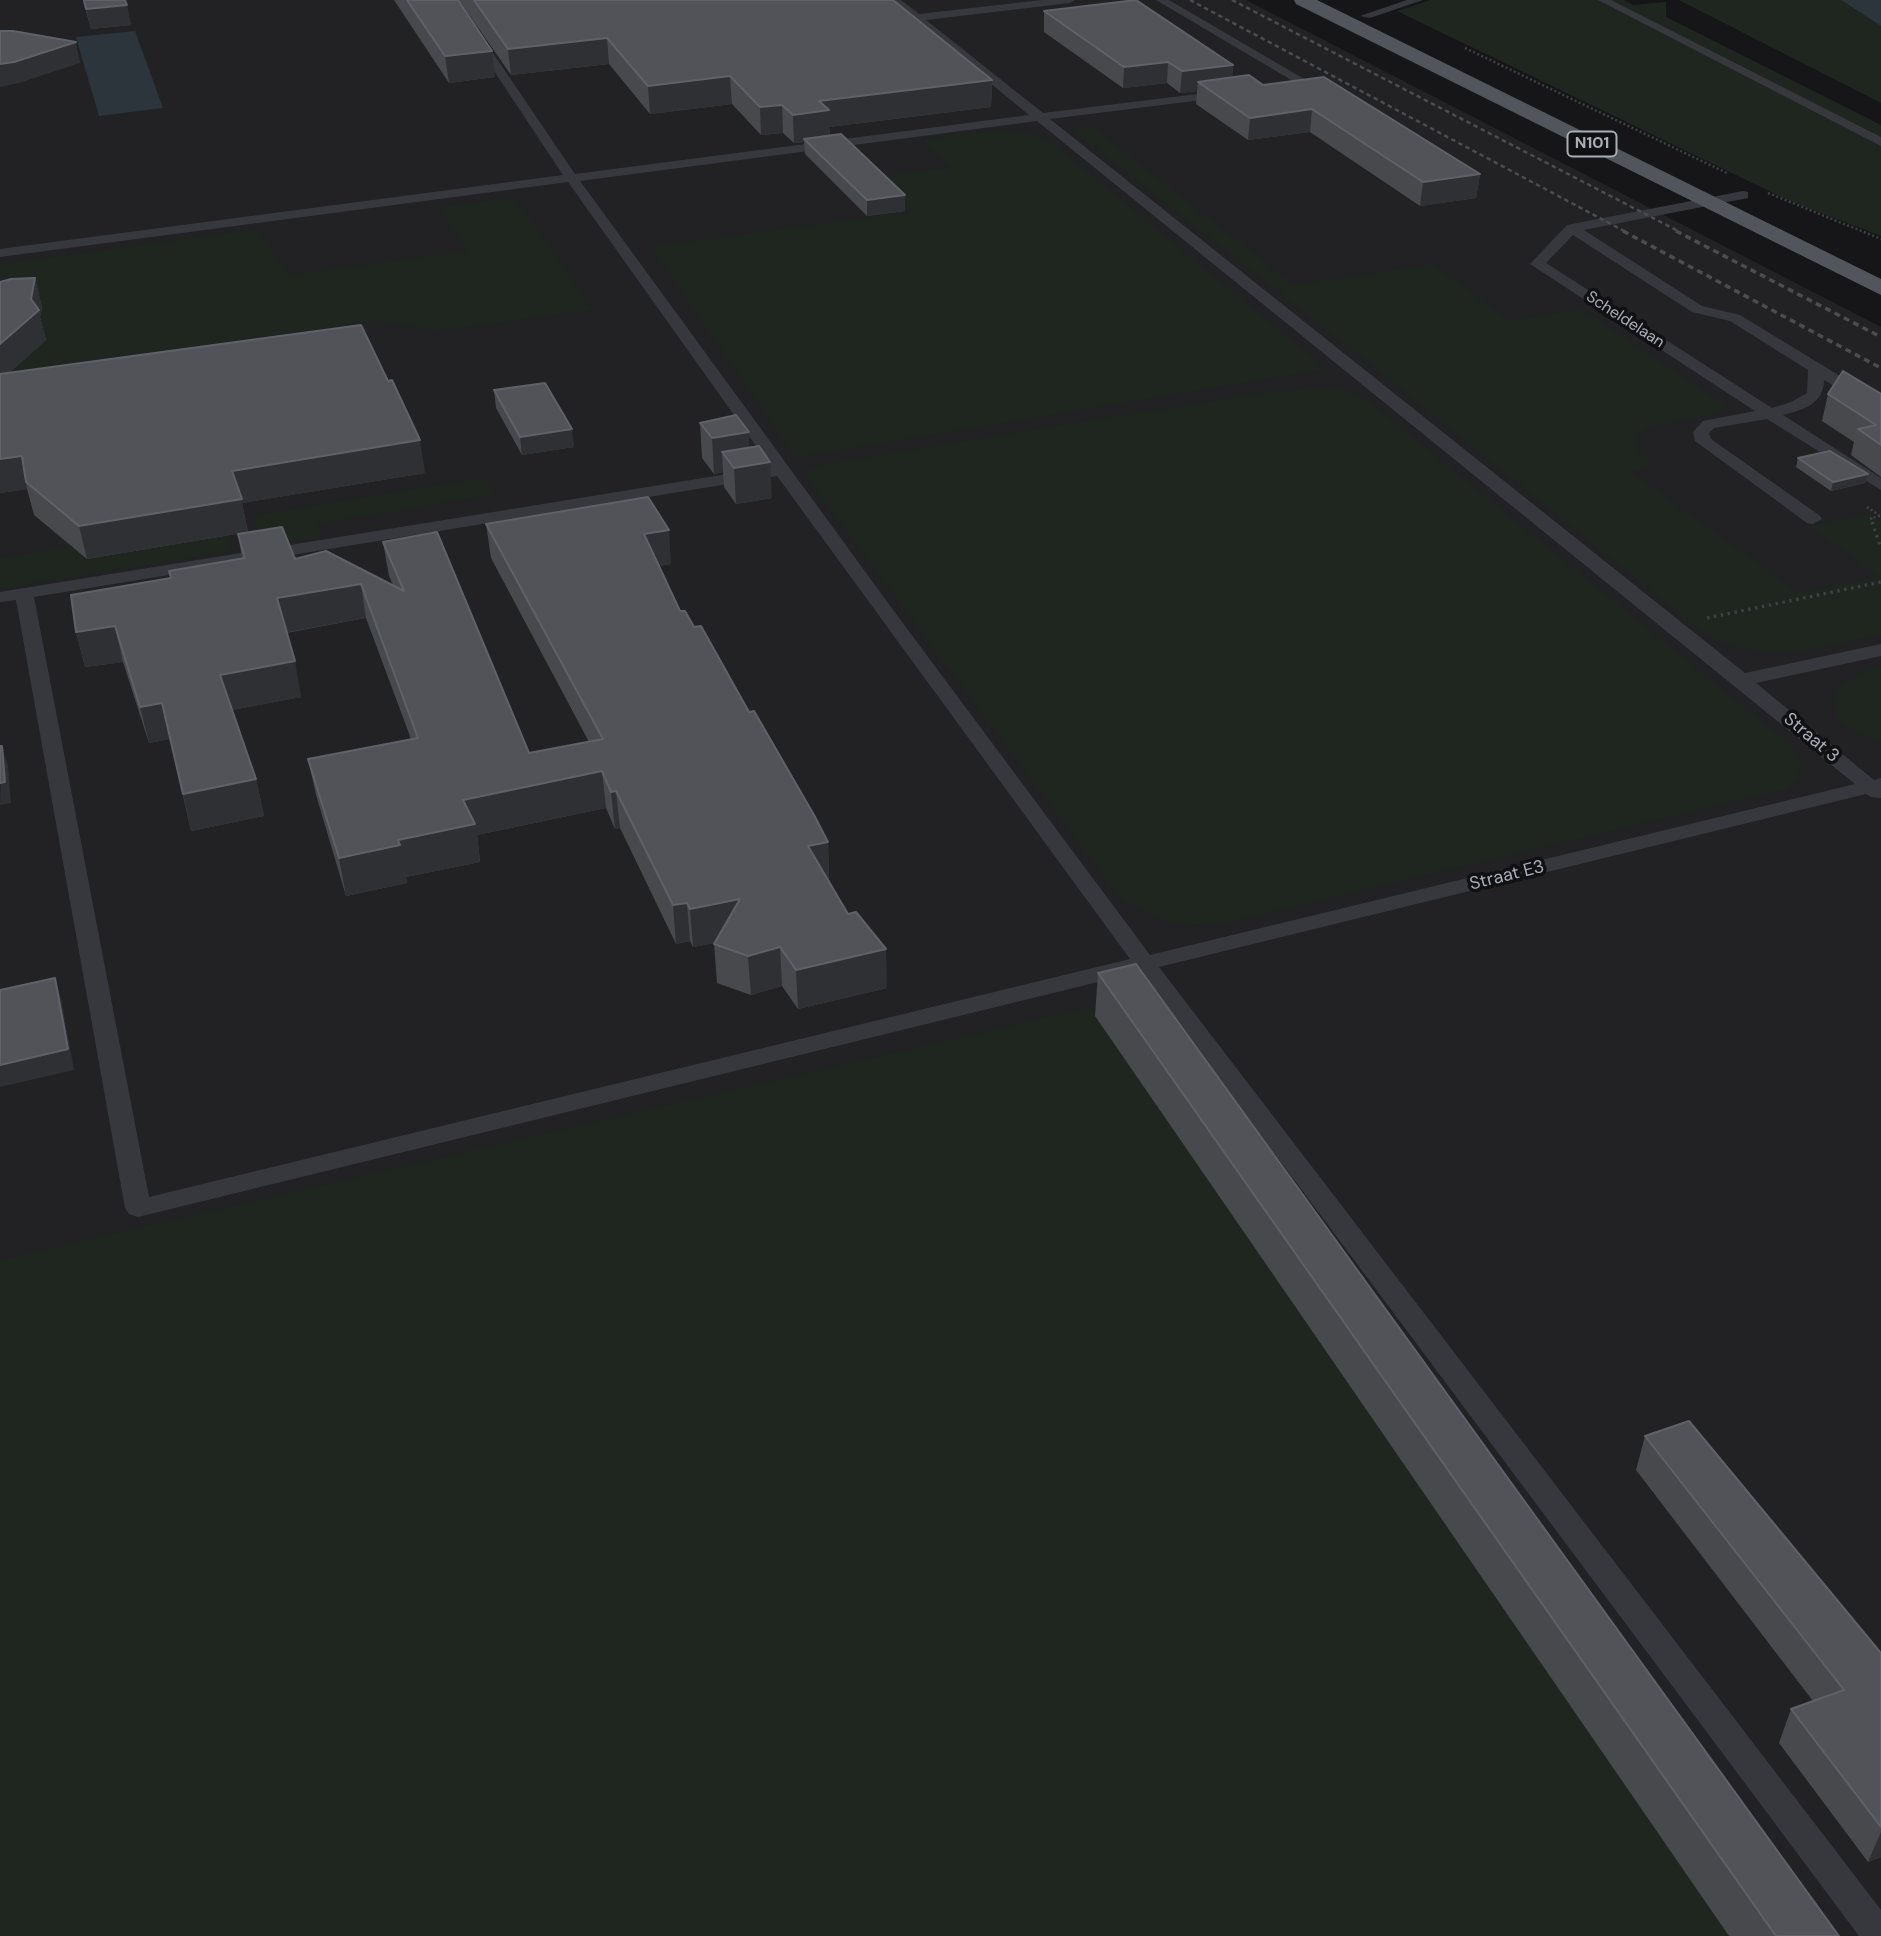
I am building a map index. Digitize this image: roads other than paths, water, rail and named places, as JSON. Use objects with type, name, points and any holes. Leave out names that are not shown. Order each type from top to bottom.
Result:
[{"type":"main road","name":"N101","points":[[1303,0],[1881,288]]},
{"type":"main road","name":"N101","points":[[1334,0],[1520,91],[1651,150]]},
{"type":"main road","points":[[1708,178],[1750,191]]},
{"type":"lane","points":[[452,0],[571,178],[779,471],[1144,964],[1880,1936]]},
{"type":"lane","name":"Straat 3","points":[[894,0],[1877,789]]},
{"type":"lane","points":[[915,18],[1070,0]]},
{"type":"lane","points":[[0,253],[1305,83],[1161,0]]},
{"type":"lane","points":[[1366,16],[1418,0]]},
{"type":"lane","points":[[1603,0],[1881,142]]},
{"type":"lane","points":[[1572,228],[1708,202],[1750,191]]},
{"type":"lane","points":[[1572,228],[1697,309],[1735,318],[1881,408]]},
{"type":"lane","name":"Scheldelaan","points":[[1572,228],[1537,264],[1876,481]]},
{"type":"lane","points":[[1813,519],[1703,441],[1700,432],[1709,424],[1808,402],[1815,395],[1816,368]]},
{"type":"lane","points":[[0,597],[779,471]]},
{"type":"lane","name":"Straat E3","points":[[24,593],[138,1208],[1877,789]]},
{"type":"lane","points":[[1741,680],[1881,650]]},
{"type":"railway","points":[[1190,0],[1626,232]]},
{"type":"railway","points":[[1232,0],[1680,232]]},
{"type":"railway","points":[[1623,231],[1881,368]]},
{"type":"railway","points":[[1676,231],[1881,337]]}]
